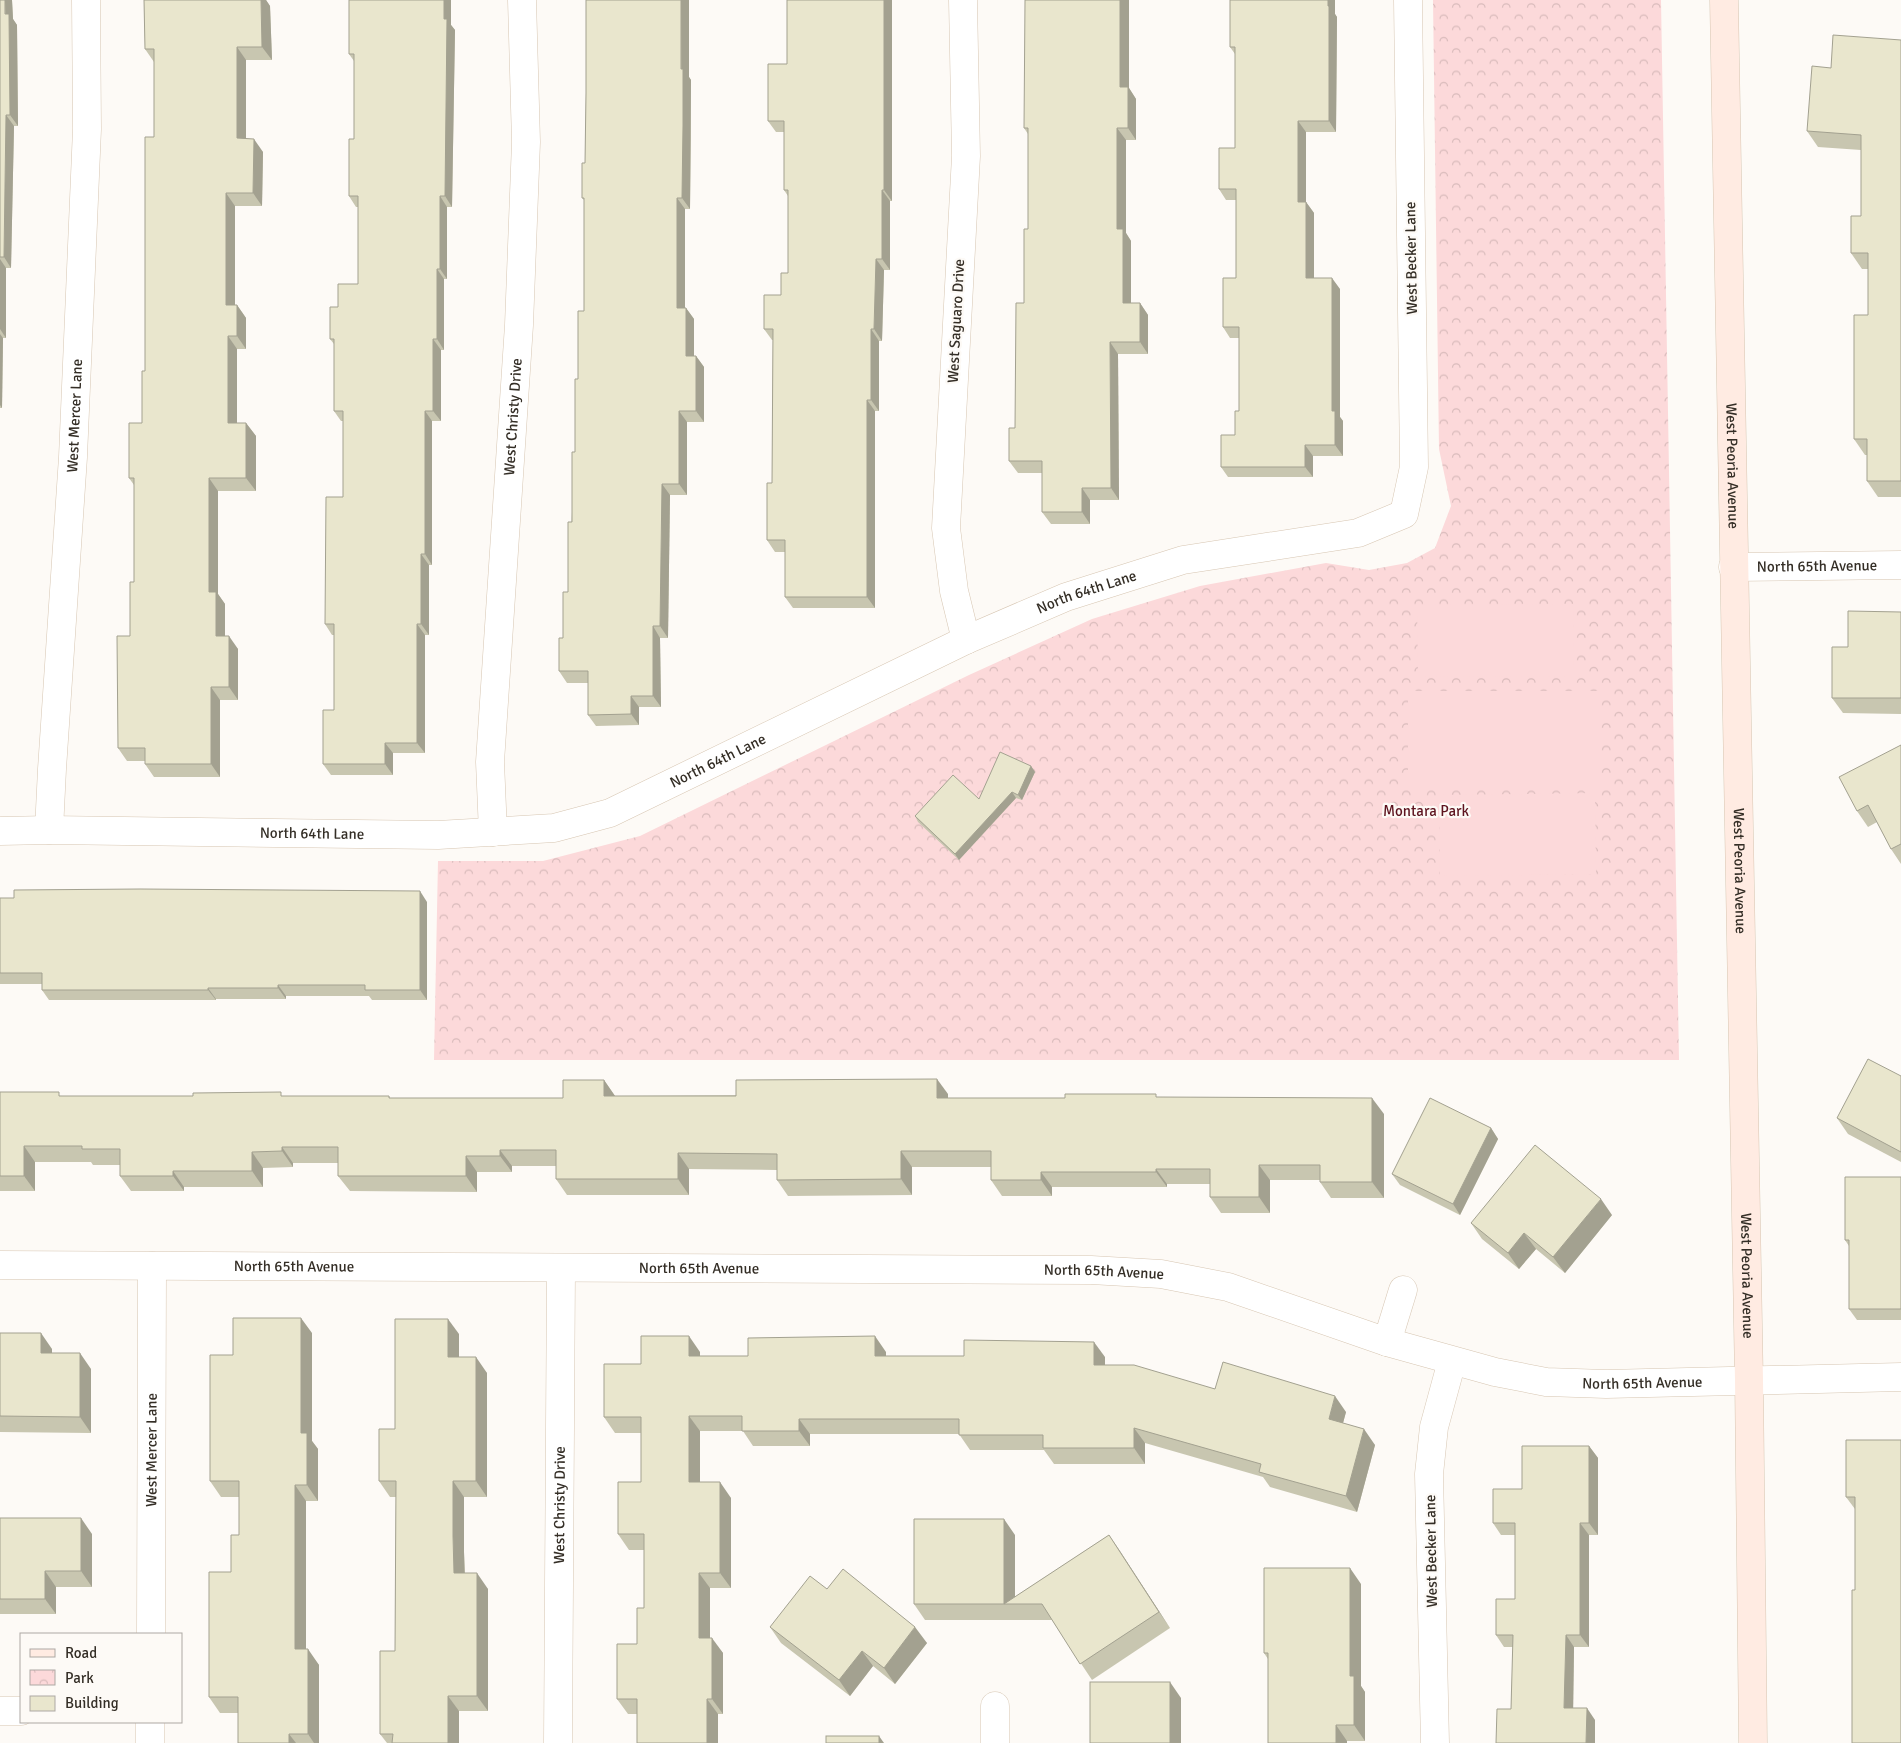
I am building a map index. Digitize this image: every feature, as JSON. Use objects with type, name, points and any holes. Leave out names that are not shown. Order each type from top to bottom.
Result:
[{"type":"main road","name":"West Peoria Avenue","points":[[1724,0],[1749,1380],[1753,1743]]},
{"type":"street","name":"West Mercer Lane","points":[[49,830],[73,447],[87,129],[86,0]]},
{"type":"street","name":"West Christy Drive","points":[[493,832],[490,762],[519,325],[526,142],[522,0]]},
{"type":"street","name":"West Saguaro Drive","points":[[963,0],[966,156],[946,528],[954,591],[966,640]]},
{"type":"street","name":"West Becker Lane","points":[[1404,514],[1414,467],[1408,0]]},
{"type":"street","name":"North 64th Lane","points":[[0,831],[438,835],[554,828],[610,813],[966,640],[1066,597],[1183,560],[1358,533],[1404,514]]},
{"type":"street","name":"North 65th Avenue","points":[[1733,567],[1901,565]]},
{"type":"street","name":"North 65th Avenue","points":[[0,1265],[1091,1270],[1161,1274],[1228,1287],[1387,1342],[1495,1372],[1546,1382],[1606,1384],[1901,1377]]},
{"type":"street","name":"West Mercer Lane","points":[[151,1633],[152,1266]]},
{"type":"street","name":"West Christy Drive","points":[[558,1743],[561,1269]]},
{"type":"street","points":[[1387,1342],[1402,1290]]},
{"type":"street","name":"West Becker Lane","points":[[1435,1743],[1429,1474],[1434,1427],[1452,1361]]},
{"type":"street","points":[[995,1706],[995,1743]]},
{"type":"street","points":[[0,1711],[20,1711]]},
{"type":"street","points":[[150,1723],[150,1743]]},
{"type":"green space","name":"Montara Park","points":[[1433,0],[1661,0],[1679,1060],[434,1060],[438,861],[543,861],[640,836],[969,675],[1092,619],[1200,586],[1326,563],[1369,570],[1407,563],[1435,548],[1451,506],[1439,449]]},
{"type":"green space","points":[[1573,604],[1574,676],[1418,677],[1417,605]]},
{"type":"green space","points":[[1408,691],[1599,691],[1599,789],[1408,789]]},
{"type":"green space","points":[[1595,793],[1596,874],[1440,876],[1439,795]]},
{"type":"building","points":[[0,0],[5,0],[5,14],[9,14],[10,115],[6,115],[4,257],[0,257]]},
{"type":"building","points":[[144,0],[261,0],[262,47],[237,47],[237,138],[254,139],[253,193],[226,193],[226,305],[237,305],[237,336],[228,336],[228,423],[246,423],[246,478],[209,478],[209,592],[216,592],[216,636],[229,636],[229,687],[211,687],[211,764],[145,764],[145,748],[118,748],[117,636],[130,636],[130,582],[134,582],[134,478],[129,478],[129,423],[142,423],[142,371],[145,371],[145,137],[154,137],[154,49],[145,49]]},
{"type":"building","points":[[349,0],[444,0],[444,19],[447,19],[445,196],[440,196],[440,269],[437,269],[437,339],[433,339],[433,411],[425,411],[425,554],[421,554],[421,624],[417,624],[417,743],[385,743],[385,764],[323,764],[323,710],[334,710],[334,624],[325,624],[326,497],[343,497],[343,411],[334,411],[334,339],[330,339],[330,307],[338,307],[338,284],[358,284],[358,196],[349,196],[349,139],[354,139],[354,54],[349,54]]},
{"type":"building","points":[[586,0],[681,0],[683,126],[682,198],[677,198],[677,308],[686,308],[686,356],[696,356],[696,411],[679,411],[679,484],[662,484],[660,626],[653,626],[653,696],[631,696],[631,714],[588,715],[588,671],[559,671],[559,638],[563,638],[563,592],[568,592],[568,522],[572,522],[572,452],[575,452],[575,379],[578,379],[578,311],[584,311],[584,198],[582,198],[582,163],[585,163]]},
{"type":"building","points":[[787,0],[884,0],[882,259],[876,259],[874,329],[871,329],[871,400],[867,400],[867,597],[785,597],[785,540],[767,540],[767,483],[772,483],[773,329],[764,329],[764,295],[781,295],[781,273],[788,273],[788,190],[784,190],[784,121],[768,121],[768,64],[787,64]]},
{"type":"building","points":[[1025,0],[1120,0],[1120,87],[1128,87],[1128,128],[1117,128],[1117,229],[1123,229],[1123,303],[1140,303],[1140,342],[1110,342],[1111,488],[1082,488],[1082,512],[1042,512],[1042,461],[1009,461],[1009,428],[1015,428],[1016,303],[1024,303],[1024,229],[1028,229],[1028,128],[1024,128]]},
{"type":"building","points":[[1230,0],[1328,0],[1329,6],[1329,121],[1298,121],[1298,202],[1306,202],[1306,278],[1332,278],[1332,411],[1335,411],[1335,445],[1305,445],[1305,467],[1221,467],[1221,435],[1235,435],[1235,411],[1239,411],[1239,327],[1223,327],[1223,278],[1236,278],[1236,189],[1219,189],[1219,148],[1235,148],[1235,47],[1230,47]]},
{"type":"building","points":[[1833,35],[1901,40],[1901,481],[1867,481],[1867,439],[1854,439],[1854,315],[1868,315],[1868,253],[1851,253],[1851,216],[1861,216],[1861,135],[1807,131],[1812,66],[1831,68]]},
{"type":"building","points":[[1848,611],[1901,612],[1901,698],[1832,698],[1832,647],[1848,647]]},
{"type":"building","points":[[1901,745],[1901,844],[1891,849],[1868,805],[1857,811],[1839,777]]},
{"type":"building","points":[[1000,752],[1031,766],[1018,795],[1012,792],[955,854],[915,816],[953,775],[979,799]]},
{"type":"building","points":[[14,890],[420,891],[420,990],[365,990],[365,985],[278,985],[278,988],[208,988],[208,990],[42,990],[42,973],[0,973],[0,898],[14,898]]},
{"type":"building","points":[[1868,1059],[1901,1076],[1901,1152],[1837,1118]]},
{"type":"building","points":[[937,1079],[937,1098],[1065,1098],[1065,1094],[1156,1094],[1156,1097],[1372,1098],[1372,1182],[1320,1182],[1320,1165],[1259,1165],[1259,1197],[1210,1197],[1210,1169],[1156,1169],[1156,1172],[1041,1172],[1041,1180],[991,1180],[991,1151],[901,1151],[901,1179],[777,1180],[777,1154],[678,1153],[678,1179],[556,1179],[556,1150],[500,1150],[500,1156],[466,1156],[466,1176],[338,1176],[338,1147],[282,1147],[282,1151],[252,1152],[252,1171],[173,1171],[173,1176],[120,1176],[120,1149],[82,1149],[82,1146],[24,1146],[24,1176],[0,1176],[0,1092],[59,1092],[59,1096],[193,1096],[193,1093],[281,1092],[281,1096],[563,1098],[563,1080],[604,1080],[604,1096],[736,1096],[736,1080]]},
{"type":"building","points":[[1430,1098],[1491,1128],[1453,1204],[1392,1174]]},
{"type":"building","points":[[1535,1145],[1601,1199],[1553,1257],[1524,1233],[1508,1253],[1471,1223]]},
{"type":"building","points":[[1845,1177],[1901,1177],[1901,1309],[1849,1309],[1849,1240],[1845,1240]]},
{"type":"building","points":[[233,1318],[301,1318],[301,1433],[307,1433],[307,1485],[295,1485],[295,1649],[308,1649],[308,1734],[289,1734],[289,1743],[238,1743],[238,1697],[209,1697],[209,1572],[231,1572],[231,1535],[239,1535],[239,1481],[210,1481],[210,1355],[233,1355]]},
{"type":"building","points":[[395,1319],[448,1319],[448,1357],[476,1357],[476,1481],[453,1481],[453,1536],[454,1573],[477,1573],[477,1696],[448,1696],[448,1743],[392,1743],[393,1734],[380,1734],[380,1651],[395,1651],[396,1481],[379,1481],[379,1429],[395,1429]]},
{"type":"building","points":[[0,1333],[41,1333],[41,1353],[80,1353],[80,1417],[0,1416]]},
{"type":"building","points":[[641,1336],[689,1336],[689,1356],[748,1356],[748,1338],[875,1336],[875,1356],[964,1356],[964,1340],[1094,1342],[1094,1365],[1134,1365],[1215,1389],[1223,1362],[1335,1396],[1329,1419],[1364,1429],[1346,1496],[1259,1472],[1261,1464],[1134,1428],[1134,1448],[1043,1448],[1043,1435],[959,1435],[959,1419],[799,1419],[799,1431],[742,1431],[742,1416],[689,1416],[689,1482],[720,1482],[720,1573],[699,1573],[699,1638],[712,1638],[712,1699],[707,1699],[707,1743],[637,1743],[637,1699],[617,1699],[617,1644],[637,1644],[637,1608],[644,1608],[644,1534],[618,1534],[618,1482],[641,1482],[641,1417],[604,1417],[604,1364],[641,1364]]},
{"type":"building","points":[[1846,1440],[1901,1440],[1901,1743],[1852,1743],[1852,1590],[1855,1590],[1855,1497],[1846,1497]]},
{"type":"building","points":[[1522,1446],[1589,1446],[1589,1523],[1580,1523],[1580,1635],[1566,1635],[1564,1708],[1587,1708],[1586,1743],[1496,1743],[1497,1709],[1511,1709],[1513,1635],[1496,1635],[1496,1599],[1515,1599],[1515,1523],[1493,1523],[1493,1489],[1522,1489]]},
{"type":"building","points":[[0,1518],[81,1518],[81,1571],[45,1571],[45,1599],[0,1599]]},
{"type":"building","points":[[914,1519],[1004,1519],[1004,1604],[914,1604]]},
{"type":"building","points":[[1109,1535],[1159,1612],[1080,1664],[1042,1604],[1004,1604]]},
{"type":"building","points":[[1264,1568],[1350,1568],[1350,1676],[1354,1676],[1354,1725],[1336,1725],[1336,1743],[1268,1743],[1268,1653],[1264,1653]]},
{"type":"building","points":[[843,1569],[915,1627],[884,1668],[862,1651],[839,1680],[770,1627],[810,1576],[827,1589]]},
{"type":"building","points":[[1090,1682],[1170,1682],[1170,1743],[1090,1743]]},
{"type":"building","points":[[826,1736],[879,1736],[879,1743],[826,1743]]}]
